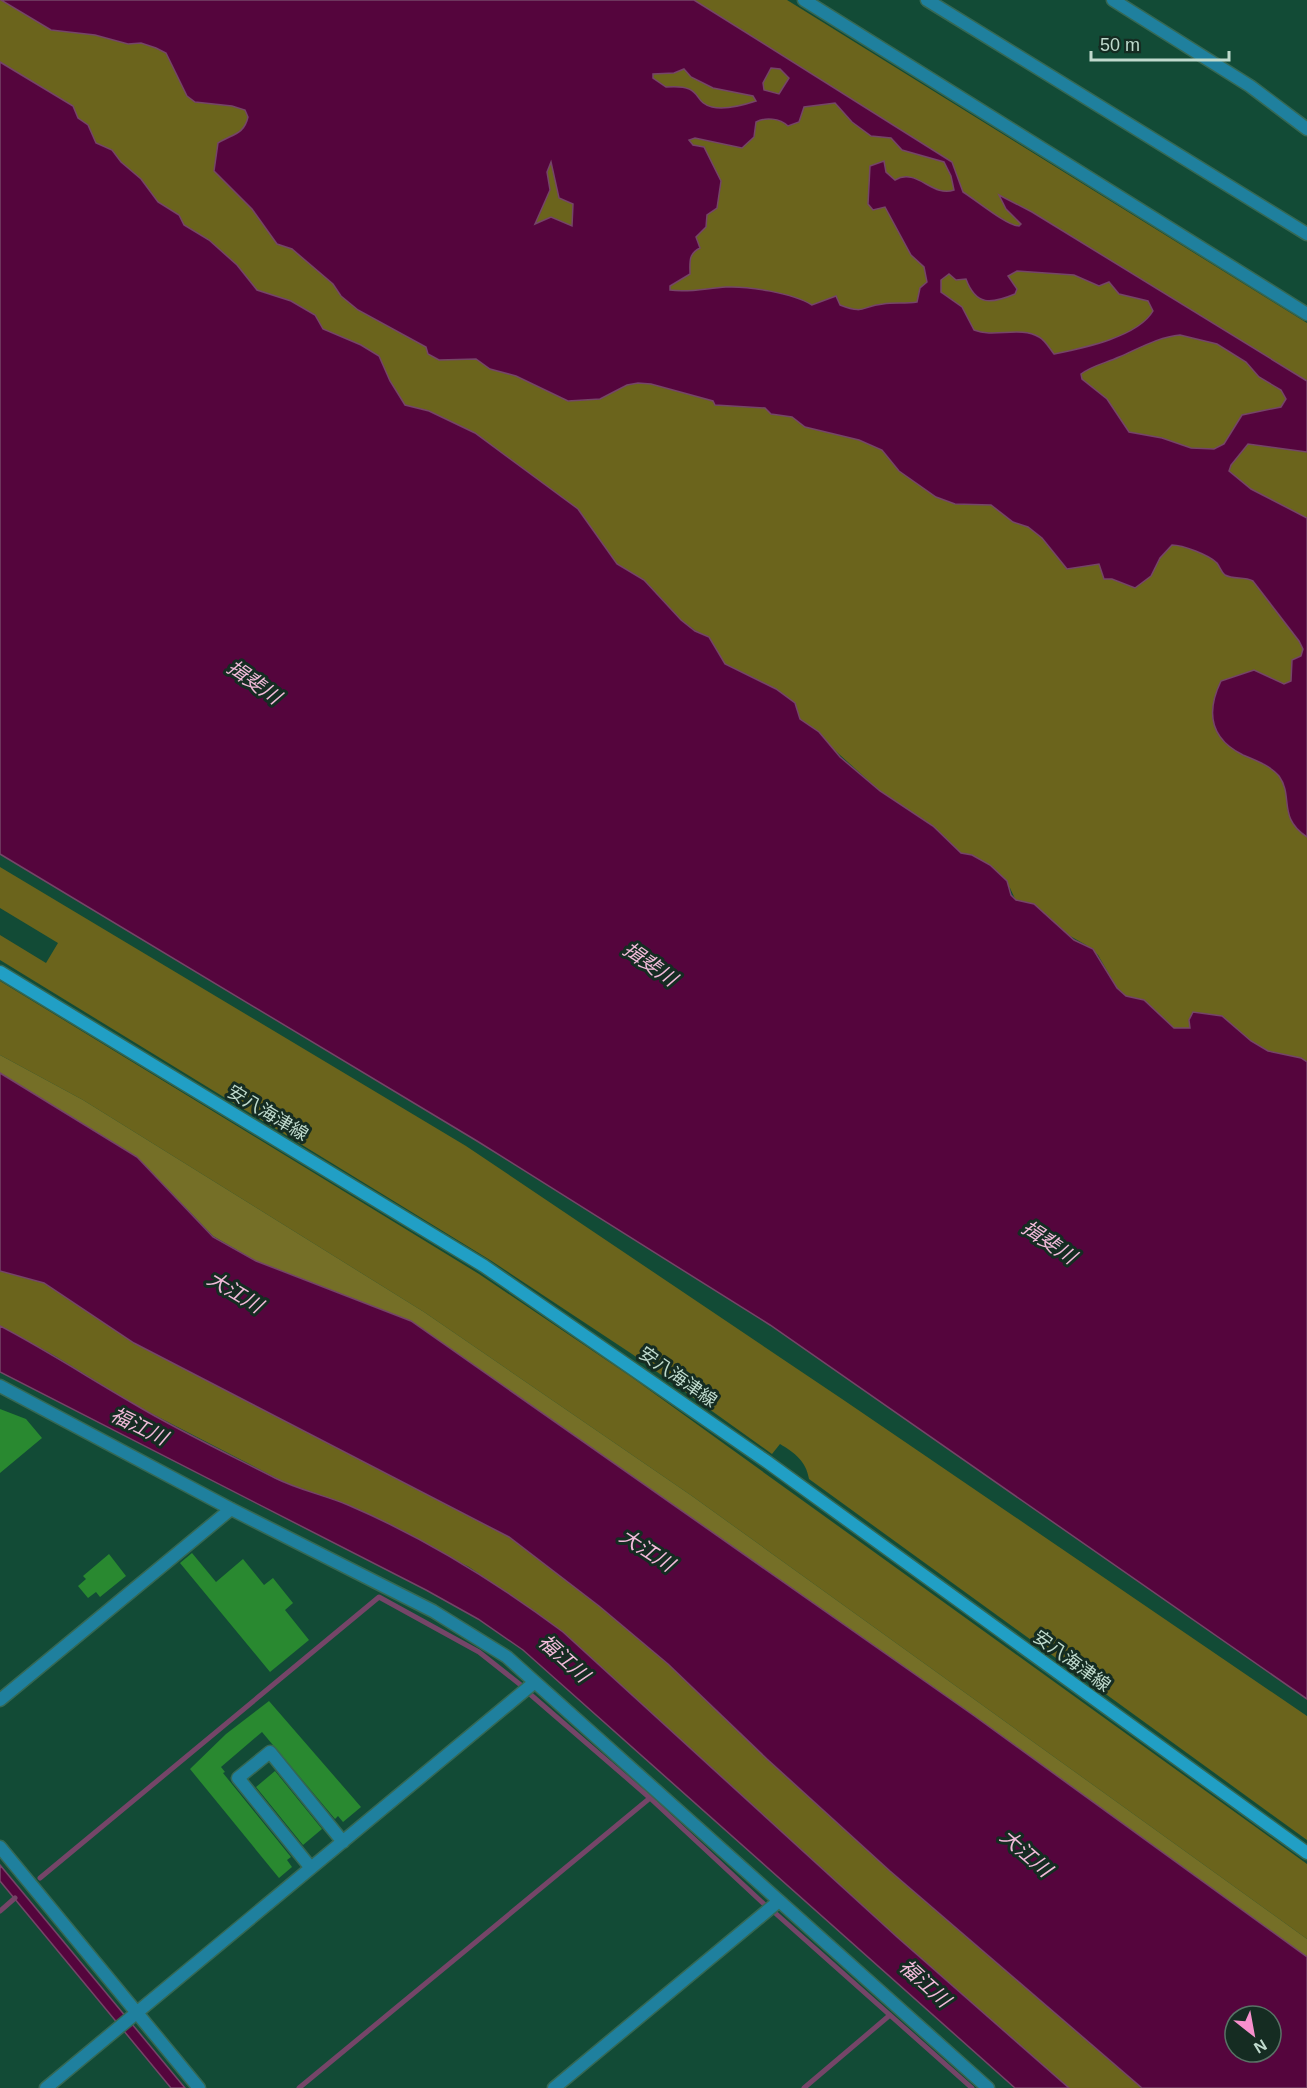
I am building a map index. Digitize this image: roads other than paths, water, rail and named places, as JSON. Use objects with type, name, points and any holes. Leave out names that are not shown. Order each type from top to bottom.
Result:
[{"type":"main road","name":"安八海津線","points":[[0,972],[484,1266],[766,1461],[1307,1853]]},
{"type":"street","points":[[804,0],[1307,314]]},
{"type":"street","points":[[927,0],[1307,234]]},
{"type":"street","points":[[1113,0],[1250,86],[1307,129]]},
{"type":"street","points":[[0,1386],[231,1509],[433,1611],[507,1657],[988,2088]]},
{"type":"street","points":[[0,1700],[231,1509]]},
{"type":"street","points":[[46,2088],[536,1682]]},
{"type":"street","points":[[311,1868],[238,1778],[270,1752],[343,1842]]},
{"type":"street","points":[[0,1847],[134,2015],[199,2088]]},
{"type":"street","points":[[554,2088],[779,1901]]},
{"type":"water","points":[[1,0],[694,0],[952,162],[963,192],[999,217],[1014,225],[1021,224],[1006,209],[999,195],[1032,212],[1307,381],[1307,452],[1248,444],[1231,465],[1229,471],[1251,489],[1307,518],[1307,837],[1292,822],[1283,784],[1276,772],[1243,755],[1223,741],[1217,732],[1212,714],[1216,692],[1221,681],[1254,670],[1284,684],[1291,681],[1292,660],[1301,656],[1303,649],[1299,641],[1253,581],[1225,575],[1217,563],[1208,557],[1177,545],[1172,545],[1160,558],[1151,576],[1135,588],[1112,579],[1104,579],[1099,564],[1067,569],[1042,538],[1028,527],[1013,522],[991,505],[955,504],[936,497],[899,471],[882,450],[859,440],[805,427],[792,417],[771,414],[765,408],[715,405],[713,401],[651,384],[638,383],[627,385],[600,399],[568,401],[516,376],[490,369],[476,359],[439,360],[428,354],[426,347],[358,310],[341,296],[333,284],[292,249],[277,244],[252,209],[214,171],[218,143],[244,127],[248,117],[245,110],[232,106],[195,102],[187,96],[166,53],[156,48],[141,43],[128,44],[95,35],[51,30]],"holes":[[[771,68],[780,69],[789,78],[779,94],[764,90],[763,83]],[[684,69],[691,77],[713,88],[753,96],[756,101],[728,107],[712,107],[706,105],[687,88],[666,87],[653,78],[653,74],[674,73]],[[835,103],[852,122],[871,136],[891,138],[902,150],[944,162],[951,176],[954,190],[939,190],[910,177],[895,180],[886,172],[884,161],[870,166],[868,204],[873,210],[885,207],[911,255],[924,267],[927,282],[920,288],[917,302],[887,303],[859,310],[840,305],[836,296],[812,305],[794,297],[746,288],[670,290],[670,286],[690,274],[692,256],[700,248],[696,237],[706,227],[707,215],[717,208],[721,181],[704,147],[693,145],[689,140],[695,138],[742,148],[754,137],[756,122],[772,119],[788,126],[799,122],[804,107]],[[551,162],[559,198],[573,204],[572,226],[551,217],[535,224],[550,190],[547,172]],[[1017,271],[1074,275],[1099,286],[1109,282],[1119,294],[1148,301],[1153,311],[1146,320],[1123,334],[1094,345],[1054,354],[1043,340],[1032,334],[1024,332],[990,333],[974,330],[962,307],[941,292],[941,280],[949,274],[956,280],[966,279],[974,294],[992,301],[1015,294],[1017,289],[1008,276]],[[1180,335],[1217,344],[1246,362],[1259,377],[1281,390],[1286,399],[1281,407],[1242,415],[1224,444],[1214,449],[1191,448],[1162,438],[1129,432],[1107,399],[1082,379],[1081,374],[1164,338]]]},
{"type":"water","name":"揖斐川","points":[[0,62],[73,106],[78,118],[88,125],[96,143],[112,150],[121,162],[141,179],[158,202],[179,215],[184,225],[209,240],[237,265],[257,290],[291,301],[315,315],[323,329],[361,345],[379,356],[390,381],[405,405],[429,411],[475,433],[578,509],[617,564],[644,580],[681,620],[695,631],[709,637],[725,664],[776,689],[795,703],[800,719],[819,732],[840,757],[880,791],[933,826],[961,853],[972,855],[990,865],[1007,881],[1011,895],[1016,900],[1034,904],[1074,940],[1093,949],[1117,988],[1126,996],[1144,1000],[1174,1028],[1190,1028],[1189,1020],[1193,1012],[1222,1016],[1251,1041],[1268,1051],[1301,1058],[1307,1062],[1307,1699],[770,1325],[477,1141],[0,854]]},
{"type":"water","name":"大江川","points":[[0,1073],[137,1157],[213,1237],[256,1261],[411,1321],[973,1715],[1307,1957],[1307,2088],[1142,2088],[890,1871],[767,1759],[668,1664],[599,1606],[509,1537],[134,1343],[44,1283],[0,1271]]},
{"type":"water","name":"福江川","points":[[0,1326],[151,1414],[204,1442],[284,1482],[348,1505],[405,1532],[459,1562],[538,1614],[563,1632],[897,1937],[1069,2088],[1015,2088],[523,1650],[478,1619],[426,1590],[0,1372]]},
{"type":"water","points":[[0,1865],[185,2088],[171,2088],[0,1881]]},
{"type":"waterway","points":[[40,1878],[379,1597],[479,1652],[522,1686]]},
{"type":"waterway","points":[[531,1695],[650,1798],[765,1905]]},
{"type":"waterway","points":[[299,2088],[650,1798]]},
{"type":"waterway","points":[[0,1911],[15,1898]]},
{"type":"waterway","points":[[774,1912],[972,2088]]},
{"type":"waterway","points":[[804,2088],[890,2015]]}]
